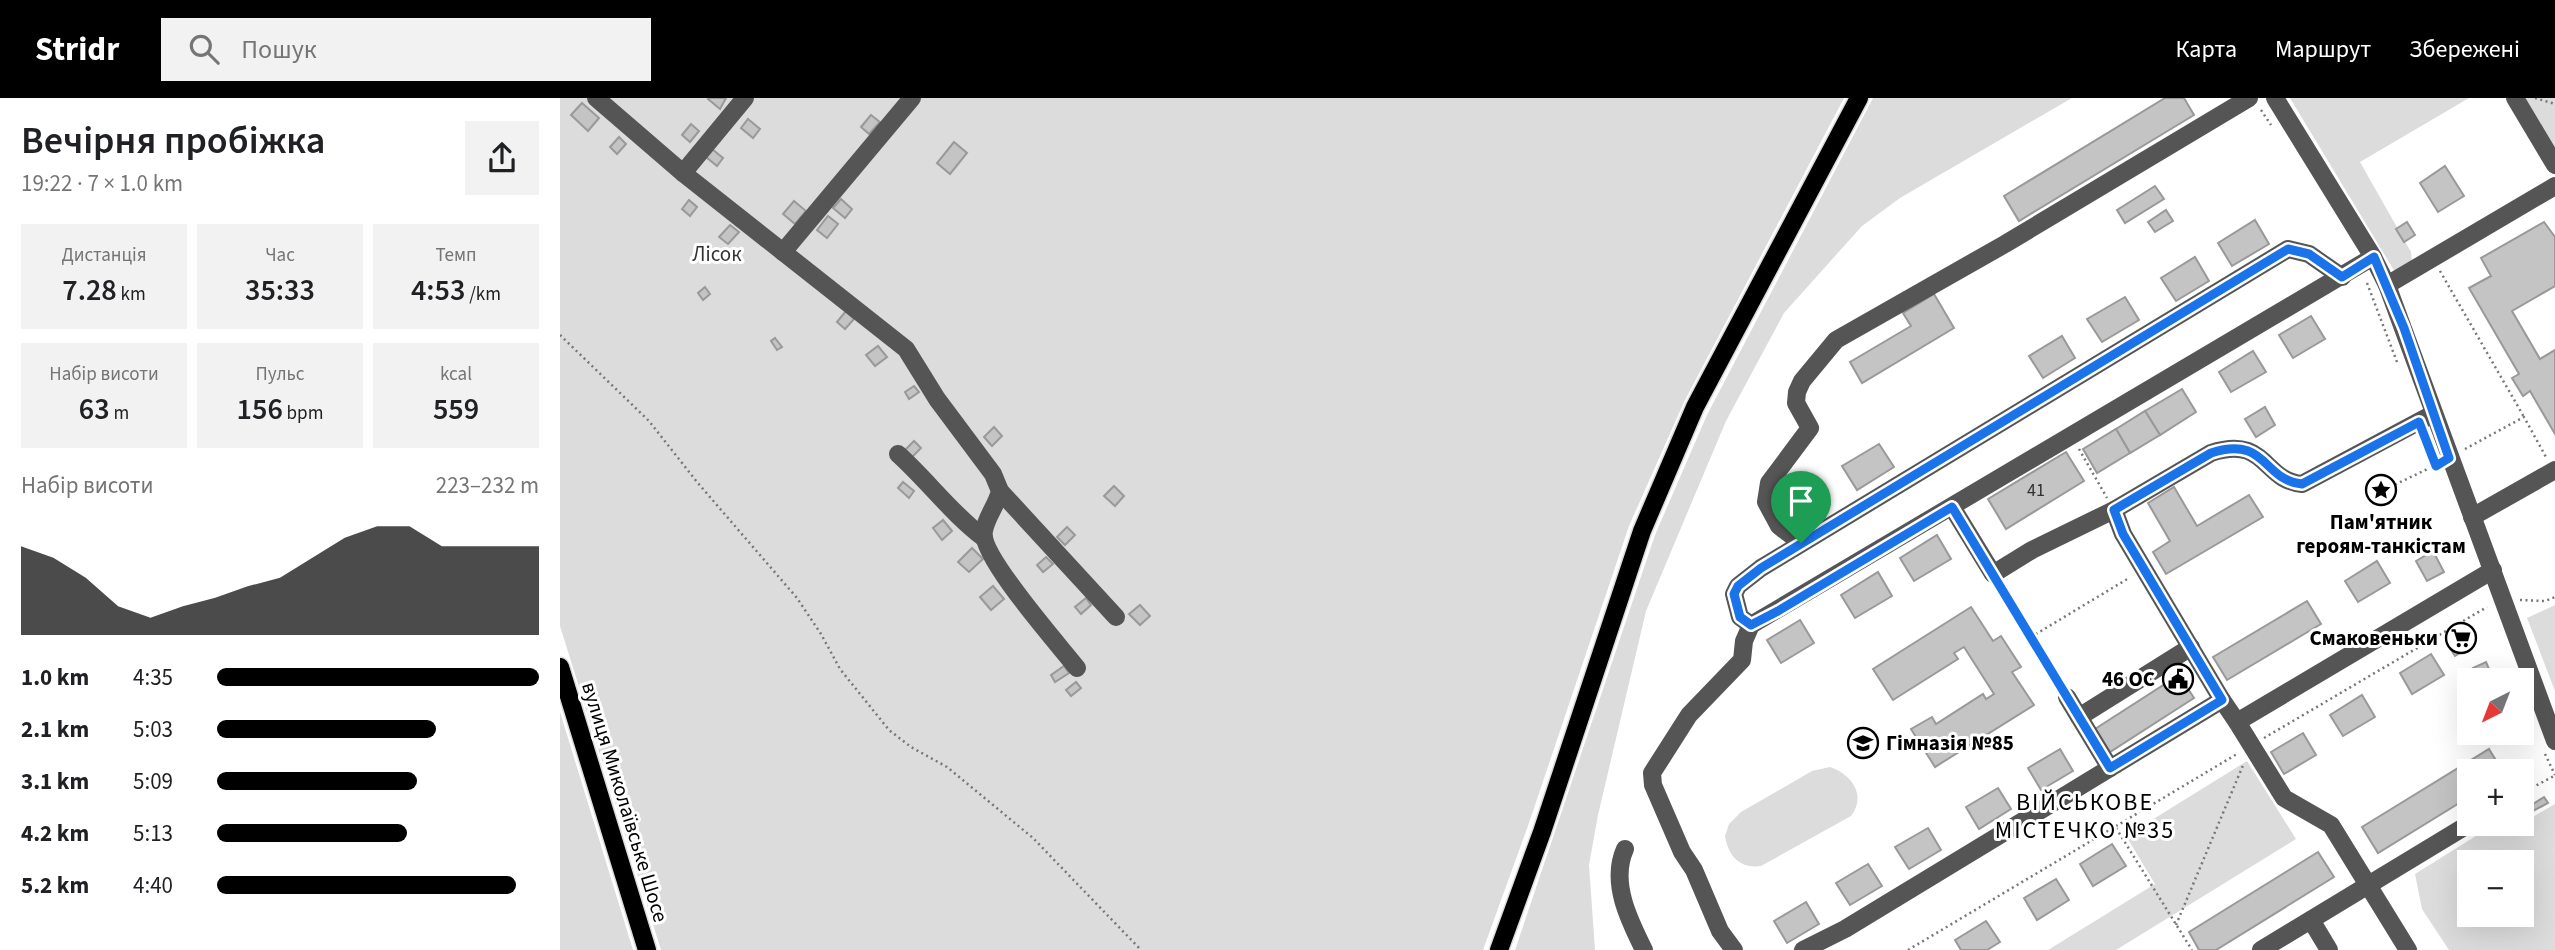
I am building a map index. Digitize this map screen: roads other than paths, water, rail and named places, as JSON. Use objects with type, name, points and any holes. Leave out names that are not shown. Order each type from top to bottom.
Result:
[{"type":"main road","points":[[1499,950],[1542,832],[1642,531],[1695,407],[1859,98]]},
{"type":"main road","name":"вулиця Миколаївське Шосе","points":[[560,667],[648,950]]},
{"type":"street","points":[[596,98],[683,173],[906,349],[937,399],[993,474],[1000,491],[1116,617]]},
{"type":"street","points":[[683,173],[745,98]]},
{"type":"street","points":[[783,252],[912,98]]},
{"type":"street","points":[[2515,98],[2555,165]]},
{"type":"street","points":[[1801,543],[1779,526],[1766,502],[1769,483],[1810,428],[1796,403],[1797,392],[1836,340],[2262,102],[2367,262],[2386,285],[2433,414],[2439,459],[2472,517],[2486,574],[2555,741]]},
{"type":"street","points":[[2386,285],[2555,186]]},
{"type":"street","points":[[1751,625],[1740,617],[1735,605],[1734,594],[1738,586],[1801,543],[2288,249],[2309,254],[2342,277]]},
{"type":"street","points":[[1734,950],[1720,931],[1694,870],[1682,852],[1653,785],[1652,772],[1689,715],[1742,660],[1751,625],[2070,434],[2367,262]]},
{"type":"street","points":[[1952,507],[1993,573],[2032,550],[2114,510],[2211,453],[2227,448],[2244,449],[2262,457],[2282,477],[2302,484],[2433,414]]},
{"type":"street","points":[[898,454],[933,485],[966,525],[984,538]]},
{"type":"street","points":[[2472,517],[2554,470]]},
{"type":"street","points":[[1000,491],[984,531],[985,546],[1077,668]]},
{"type":"street","points":[[2114,510],[2123,534],[2284,798],[2331,825],[2370,884],[2408,950]]},
{"type":"street","points":[[2237,722],[2486,574]]},
{"type":"street","points":[[2079,717],[2190,647]]},
{"type":"street","points":[[2067,697],[2110,768]]},
{"type":"street","points":[[1802,950],[1846,929],[2222,700]]},
{"type":"street","points":[[2261,950],[2457,831]]},
{"type":"street","points":[[1625,849],[1620,861],[1622,894],[1644,950]]},
{"type":"street","points":[[2311,920],[2329,950]]},
{"type":"place","name":"Пам'ятник героям-танкістам","points":[[2381,490]]},
{"type":"place","name":"Смаковеньки","points":[[2461,638]]},
{"type":"place","name":"46 ОС","points":[[2178,679]]},
{"type":"place","name":"Гімназія №85","points":[[1863,743]]},
{"type":"district","name":"ВІЙСЬКОВЕ МІСТЕЧКО №35","points":[[2085,816]]},
{"type":"park label","name":"Лісок","points":[[717,254]]}]
